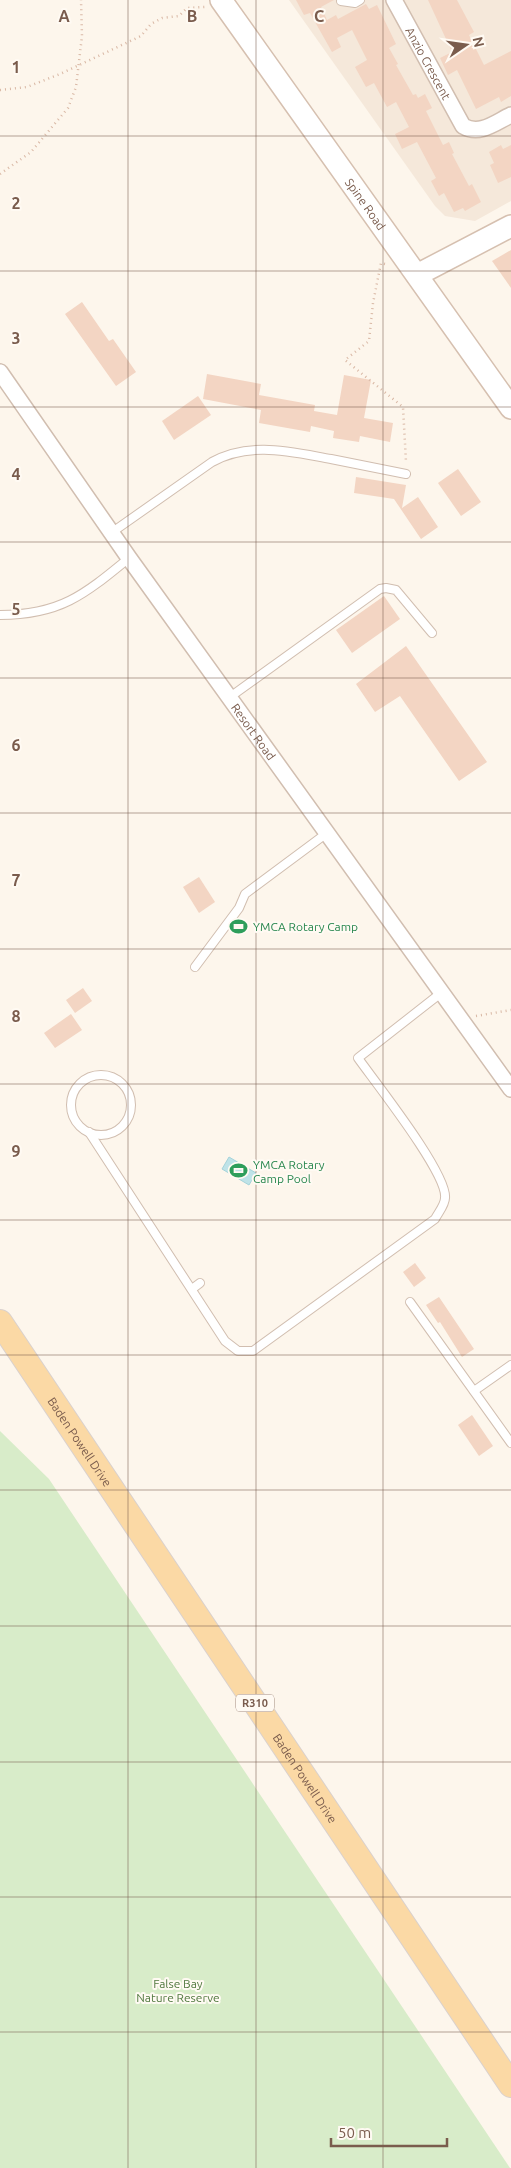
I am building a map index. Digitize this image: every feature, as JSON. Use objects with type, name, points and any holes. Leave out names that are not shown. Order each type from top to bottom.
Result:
[{"type":"main road","name":"Spine Road","points":[[216,2],[417,275],[511,408]]},
{"type":"main road","points":[[417,275],[511,226]]},
{"type":"main road","name":"Baden Powell Drive","points":[[0,1322],[511,2085]]},
{"type":"street","name":"Anzio Crescent","points":[[394,0],[463,126],[469,129],[480,130],[511,115]]},
{"type":"street","name":"Resort Road","points":[[0,372],[129,558],[511,1089]]},
{"type":"lane","points":[[341,2],[355,3],[360,0]]},
{"type":"lane","points":[[112,533],[212,462],[226,454],[243,450],[278,449],[406,474]]},
{"type":"lane","points":[[0,615],[27,615],[62,606],[96,585],[129,558]]},
{"type":"lane","points":[[230,697],[380,589],[396,590],[432,633]]},
{"type":"lane","points":[[195,967],[239,908],[245,894],[327,833]]},
{"type":"lane","points":[[89,1132],[101,1135],[112,1132],[122,1126],[128,1116],[130,1104],[128,1092],[121,1083],[112,1077],[100,1074],[85,1079],[74,1091],[71,1107],[72,1115],[82,1128],[89,1132],[225,1341],[238,1351],[253,1351],[435,1218],[445,1200],[444,1186],[431,1162],[358,1058],[441,992]]},
{"type":"lane","points":[[192,1289],[200,1283]]},
{"type":"lane","points":[[410,1302],[511,1443]]},
{"type":"lane","points":[[474,1391],[511,1365]]},
{"type":"path","points":[[0,174],[31,152],[68,108],[76,87],[82,36],[81,0]]},
{"type":"path","points":[[0,90],[27,87],[141,36],[151,24],[162,18],[179,16],[187,8],[207,7],[216,2]]},
{"type":"path","points":[[390,266],[381,263],[373,303],[369,341],[345,360],[403,407],[406,474]]},
{"type":"path","points":[[462,1021],[488,1013],[511,1010]]},
{"type":"shaded area","points":[[289,0],[511,0],[511,201],[475,221],[445,216],[435,206]]},
{"type":"green space","name":"False Bay Nature Reserve","points":[[0,1431],[49,1479],[510,2168],[0,2168]]},
{"type":"water","name":"YMCA Rotary Camp Pool","points":[[229,1157],[256,1173],[249,1185],[222,1169]]},
{"type":"building","points":[[296,0],[334,0],[321,7],[327,20],[336,15],[338,19],[366,4],[369,9],[377,5],[396,44],[389,48],[398,64],[396,65],[413,95],[416,94],[418,98],[425,94],[432,108],[426,111],[443,145],[449,142],[454,153],[452,154],[469,186],[472,184],[481,202],[465,211],[463,208],[454,212],[444,193],[439,196],[431,181],[436,178],[417,142],[402,149],[395,134],[409,127],[396,102],[387,107],[374,83],[366,87],[355,67],[367,60],[352,30],[337,38],[341,47],[332,52],[310,13],[304,15]]},
{"type":"building","points":[[428,0],[457,0],[474,32],[469,35],[484,65],[511,51],[511,96],[501,102],[499,97],[476,109],[457,70],[448,75],[440,58],[452,52]]},
{"type":"building","points":[[501,145],[503,149],[511,145],[511,177],[498,183],[490,165],[494,163],[489,152]]},
{"type":"building","points":[[511,250],[511,288],[492,261]]},
{"type":"building","points":[[82,302],[109,341],[113,339],[136,372],[116,386],[65,314]]},
{"type":"building","points":[[207,374],[261,384],[259,395],[315,405],[314,411],[337,415],[344,375],[371,380],[364,418],[393,423],[390,442],[360,436],[359,442],[333,438],[334,431],[311,426],[310,432],[259,423],[261,410],[203,399]]},
{"type":"building","points":[[198,396],[211,415],[174,440],[162,421]]},
{"type":"building","points":[[458,469],[481,502],[461,516],[438,483]]},
{"type":"building","points":[[356,477],[406,485],[402,508],[418,497],[438,527],[421,539],[394,499],[354,493]]},
{"type":"building","points":[[384,596],[400,619],[352,653],[336,630]]},
{"type":"building","points":[[406,646],[487,762],[459,781],[400,696],[375,712],[356,684]]},
{"type":"building","points":[[199,877],[215,902],[199,913],[183,887]]},
{"type":"building","points":[[83,988],[92,1001],[75,1013],[66,1000]]},
{"type":"building","points":[[71,1014],[82,1030],[55,1048],[44,1033]]},
{"type":"building","points":[[415,1263],[426,1278],[414,1287],[403,1272]]},
{"type":"building","points":[[439,1297],[474,1349],[462,1357],[440,1322],[438,1323],[426,1305]]},
{"type":"building","points":[[472,1415],[493,1446],[479,1456],[458,1425]]},
{"type":"place","name":"YMCA Rotary Camp","points":[[239,926]]},
{"type":"place","name":"YMCA Rotary Camp Pool","points":[[239,1171]]}]
